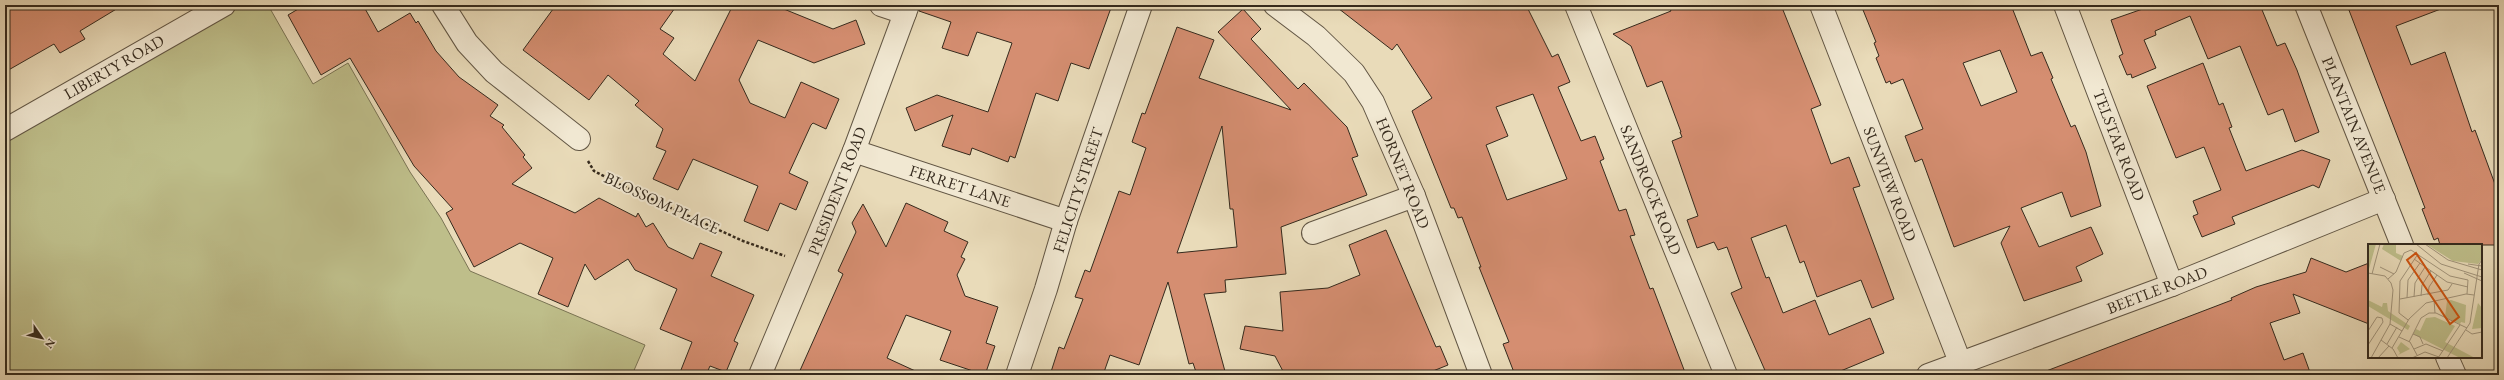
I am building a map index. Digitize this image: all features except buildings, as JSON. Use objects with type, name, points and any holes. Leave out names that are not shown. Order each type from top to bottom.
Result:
[{"type":"street","name":"LIBERTY ROAD","points":[[5,130],[224,5]]},
{"type":"street","points":[[443,5],[467,43],[486,63],[579,139]]},
{"type":"street","points":[[881,5],[906,9]]},
{"type":"street","name":"FELICITY STREET","points":[[1017,375],[1046,289],[1066,221],[1141,5]]},
{"type":"street","name":"HORNET ROAD","points":[[1275,5],[1316,36],[1354,73],[1373,102],[1414,196],[1481,375]]},
{"type":"street","name":"SANDROCK ROAD","points":[[1576,5],[1726,375]]},
{"type":"street","name":"SUNVIEW ROAD","points":[[1821,5],[1960,362]]},
{"type":"street","name":"TELSTAR ROAD","points":[[2065,5],[2172,285]]},
{"type":"street","name":"PLANTAIN AVENUE","points":[[2306,5],[2402,244]]},
{"type":"street","name":"PRESIDENT ROAD","points":[[760,375],[808,264],[854,151],[906,9]]},
{"type":"street","name":"FERRET LANE","points":[[854,151],[1066,221]]},
{"type":"street","points":[[1313,233],[1414,196]]},
{"type":"street","name":"BEETLE ROAD","points":[[1928,375],[2172,285],[2384,199]]},
{"type":"street","points":[[2447,358],[2454,375]]},
{"type":"path","name":"BLOSSOM PLACE","points":[[579,139],[591,167],[607,178],[743,242],[808,264]]},
{"type":"green space","points":[[226,5],[268,5],[313,84],[348,63],[410,172],[441,218],[470,271],[645,345],[632,375],[5,375],[5,131]]}]
